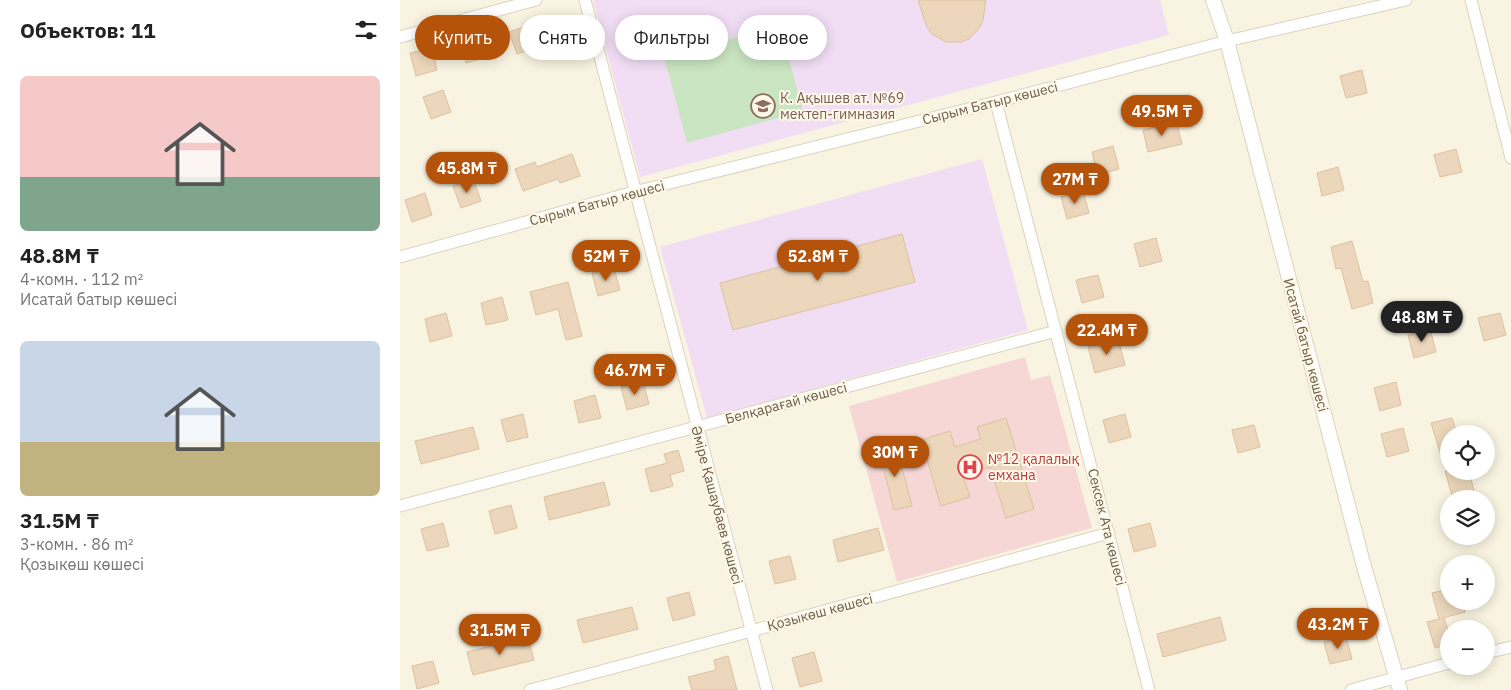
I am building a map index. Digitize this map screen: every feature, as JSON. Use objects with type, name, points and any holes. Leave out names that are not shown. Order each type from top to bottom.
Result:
[{"type":"street","points":[[400,37],[536,0]]},
{"type":"street","name":"Әміре Қашаубаев көшесі","points":[[585,0],[634,192],[767,690]]},
{"type":"street","name":"Исатай батыр көшесі","points":[[1213,0],[1227,41],[1363,563],[1398,683]]},
{"type":"street","name":"Сырым Батыр көшесі","points":[[400,257],[634,192],[996,102],[1227,41],[1406,0]]},
{"type":"street","points":[[1471,0],[1511,158]]},
{"type":"street","name":"Сексек Ата көшесі","points":[[996,102],[1149,690]]},
{"type":"street","name":"Белқарағай көшесі","points":[[400,506],[1056,331]]},
{"type":"street","name":"Қозыкөш көшесі","points":[[530,690],[1109,533]]},
{"type":"street","points":[[1495,650],[1511,646]]},
{"type":"street","points":[[1351,690],[1398,683],[1440,667]]},
{"type":"shaded area","name":"К. Ақышев ат. №69 мектеп-гимназия","points":[[593,0],[1160,0],[1169,35],[640,177],[605,45],[605,15],[597,15]]},
{"type":"shaded area","points":[[982,159],[1028,330],[707,418],[660,247]]},
{"type":"shaded area","name":"№12 қалалық емхана","points":[[1025,357],[1031,380],[1050,375],[1092,528],[897,582],[849,406]]},
{"type":"green space","points":[[738,37],[738,60],[789,60],[803,111],[687,143],[665,60],[728,60],[728,40]]},
{"type":"building","points":[[918,0],[986,0],[983,20],[980,27],[969,39],[961,42],[946,42],[932,34],[927,27]]},
{"type":"building","points":[[520,28],[520,53],[517,54],[510,32]]},
{"type":"building","points":[[415,52],[415,60],[435,60],[437,70],[416,76],[410,53]]},
{"type":"building","points":[[465,60],[476,60],[466,63]]},
{"type":"building","points":[[1362,70],[1367,93],[1346,98],[1340,76]]},
{"type":"building","points":[[443,90],[451,112],[431,119],[423,97]]},
{"type":"building","points":[[1176,121],[1182,144],[1148,152],[1143,130]]},
{"type":"building","points":[[1113,146],[1119,169],[1097,175],[1092,152]]},
{"type":"building","points":[[1456,149],[1462,172],[1440,177],[1434,155]]},
{"type":"building","points":[[572,154],[580,176],[560,183],[558,179],[523,191],[515,169],[535,162],[537,167]]},
{"type":"building","points":[[1338,167],[1344,190],[1322,196],[1317,173]]},
{"type":"building","points":[[473,179],[481,201],[461,208],[453,186]]},
{"type":"building","points":[[1083,191],[1089,213],[1067,219],[1061,197]]},
{"type":"building","points":[[425,193],[432,215],[412,222],[405,200]]},
{"type":"building","points":[[902,234],[915,282],[733,330],[720,283]]},
{"type":"building","points":[[1156,238],[1162,261],[1140,267],[1134,244]]},
{"type":"building","points":[[1352,241],[1363,282],[1368,281],[1373,303],[1352,309],[1341,268],[1336,269],[1331,247]]},
{"type":"building","points":[[614,268],[620,290],[598,296],[592,273]]},
{"type":"building","points":[[1098,275],[1104,297],[1082,303],[1076,280]]},
{"type":"building","points":[[568,282],[582,336],[566,340],[558,309],[536,315],[530,292]]},
{"type":"building","points":[[502,297],[508,320],[486,325],[481,303]]},
{"type":"building","points":[[446,313],[452,336],[430,342],[425,319]]},
{"type":"building","points":[[1500,313],[1506,335],[1484,341],[1478,318]]},
{"type":"building","points":[[1430,329],[1436,352],[1414,358],[1408,335]]},
{"type":"building","points":[[1118,339],[1125,365],[1095,373],[1088,347]]},
{"type":"building","points":[[643,382],[649,404],[627,410],[621,387]]},
{"type":"building","points":[[1396,382],[1401,405],[1380,411],[1374,388]]},
{"type":"building","points":[[595,395],[601,418],[579,423],[574,401]]},
{"type":"building","points":[[523,414],[528,437],[507,442],[501,420]]},
{"type":"building","points":[[1125,414],[1131,437],[1109,443],[1103,420]]},
{"type":"building","points":[[1006,418],[1034,509],[1006,518],[990,467],[963,476],[970,497],[941,506],[921,440],[950,431],[955,447],[981,439],[977,427]]},
{"type":"building","points":[[1452,418],[1454,425],[1440,425],[1440,452],[1431,423]]},
{"type":"building","points":[[1254,425],[1260,447],[1238,453],[1232,430]]},
{"type":"building","points":[[473,427],[479,449],[421,464],[415,441]]},
{"type":"building","points":[[1403,428],[1409,451],[1387,457],[1381,434]]},
{"type":"building","points":[[896,445],[912,506],[894,510],[879,450]]},
{"type":"building","points":[[678,450],[684,471],[670,475],[673,486],[651,492],[645,469],[667,463],[664,454]]},
{"type":"building","points":[[1448,480],[1471,480],[1474,490],[1450,490]]},
{"type":"building","points":[[604,482],[610,505],[549,520],[544,497]]},
{"type":"building","points":[[511,505],[517,528],[495,534],[489,511]]},
{"type":"building","points":[[443,523],[449,546],[427,551],[421,529]]},
{"type":"building","points":[[1150,523],[1156,546],[1134,552],[1128,529]]},
{"type":"building","points":[[878,528],[884,550],[838,562],[833,540]]},
{"type":"building","points":[[790,556],[796,579],[775,584],[769,561]]},
{"type":"building","points":[[1440,591],[1440,610],[1464,610],[1465,612],[1440,620],[1440,647],[1435,648],[1427,622],[1439,619],[1432,593]]},
{"type":"building","points":[[689,592],[695,615],[673,621],[667,598]]},
{"type":"building","points":[[632,607],[638,629],[583,643],[577,620]]},
{"type":"building","points":[[1220,617],[1226,640],[1163,657],[1157,634]]},
{"type":"building","points":[[1346,636],[1352,659],[1330,664],[1324,642]]},
{"type":"building","points":[[528,637],[534,660],[473,675],[467,652]]},
{"type":"building","points":[[814,652],[822,681],[800,687],[792,658]]},
{"type":"building","points":[[728,656],[737,690],[692,690],[688,677],[716,670],[714,660]]},
{"type":"building","points":[[433,661],[439,683],[417,689],[412,666]]},
{"type":"place","name":"К. Ақышев ат. №69 мектеп-гимназия","points":[[763,106]]},
{"type":"place","name":"№12 қалалық емхана","points":[[970,467]]}]
